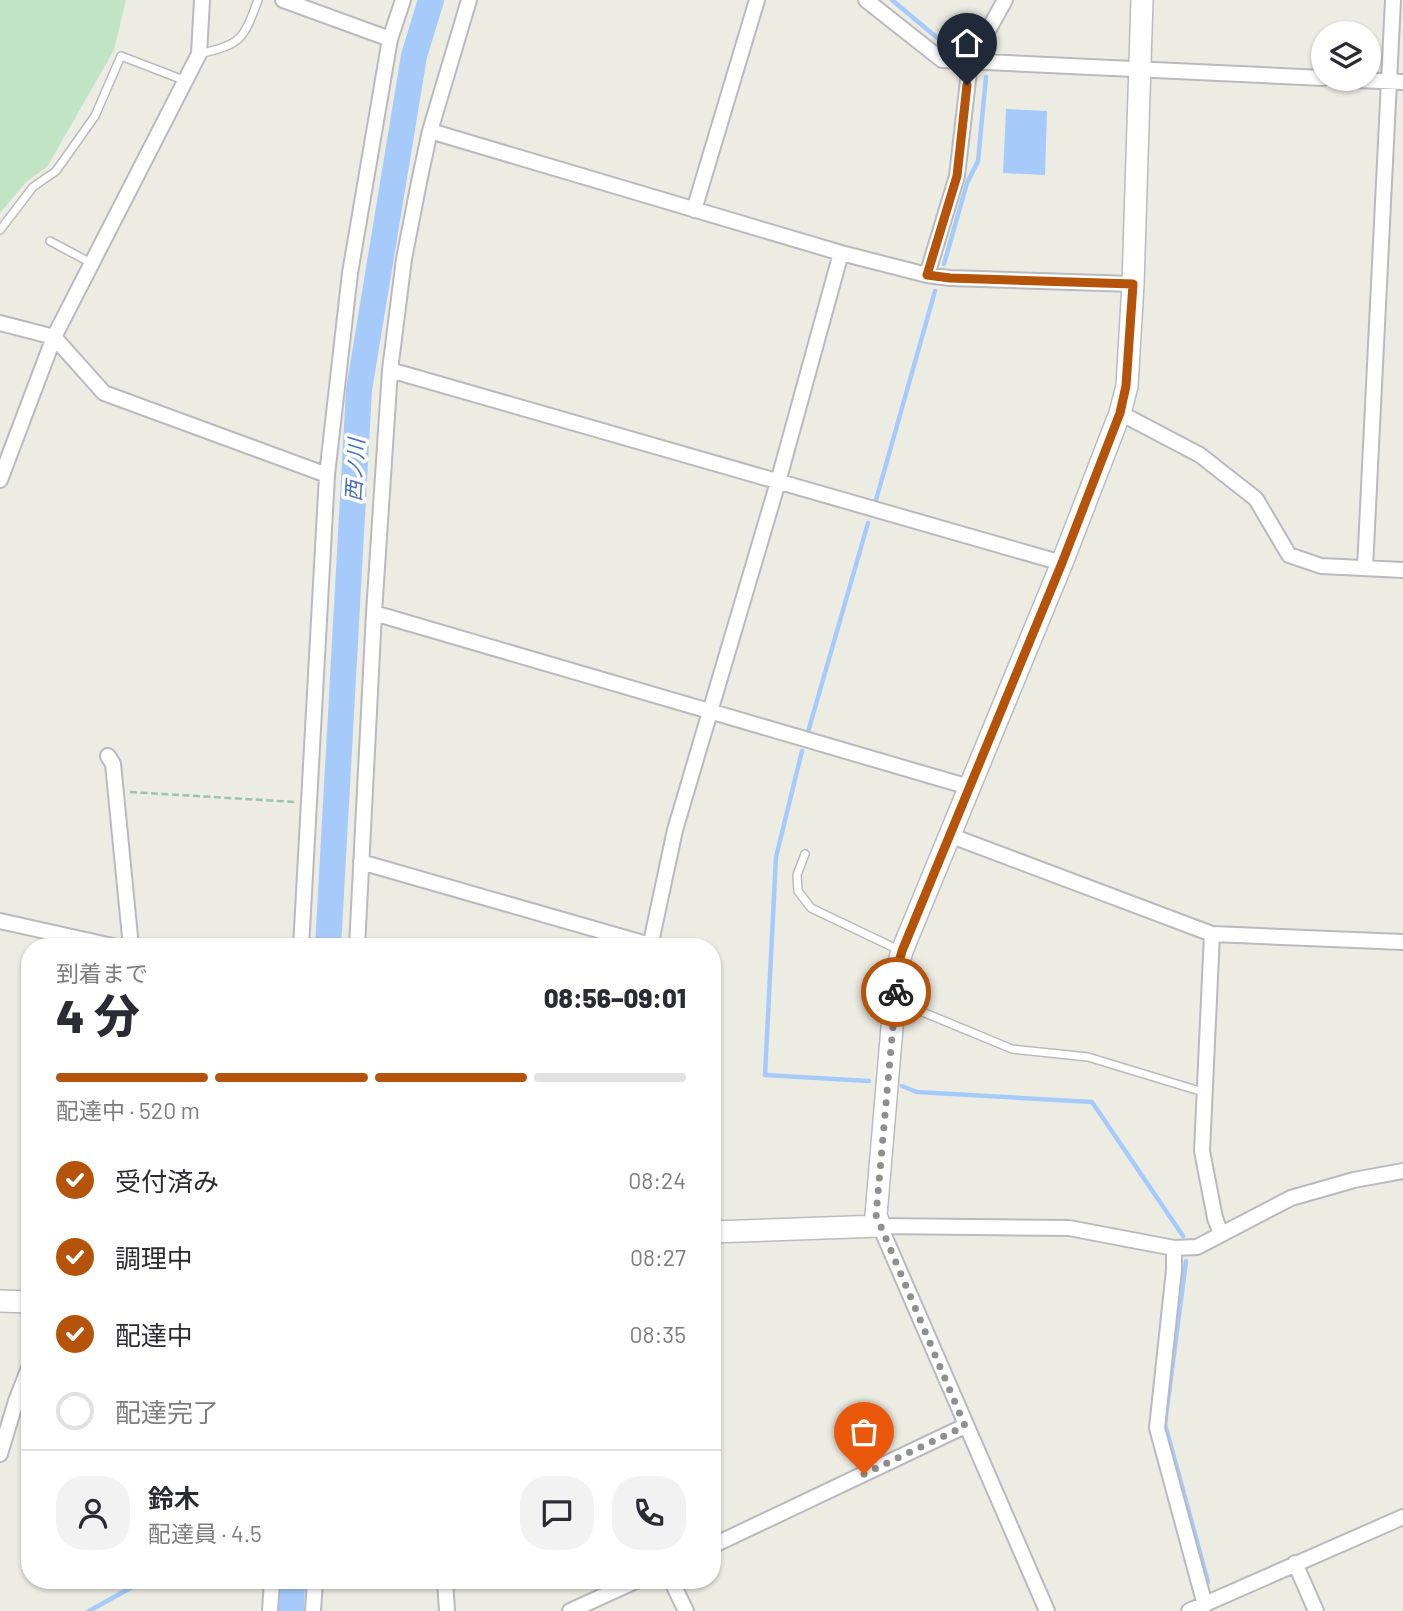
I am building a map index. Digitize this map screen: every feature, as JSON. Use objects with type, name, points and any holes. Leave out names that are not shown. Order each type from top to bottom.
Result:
[{"type":"street","points":[[0,480],[54,337],[200,54],[202,0]]},
{"type":"street","points":[[284,0],[390,39]]},
{"type":"street","points":[[302,938],[327,475],[350,273],[390,39],[403,0]]},
{"type":"street","points":[[357,938],[390,370],[404,259],[430,131],[469,0]]},
{"type":"street","points":[[694,210],[757,0]]},
{"type":"street","points":[[866,0],[942,60],[1311,77]]},
{"type":"street","points":[[927,275],[957,176],[970,63],[1005,0]]},
{"type":"street","points":[[1048,1611],[965,1426],[876,1215],[897,969],[902,951],[1062,563],[1120,413],[1126,386],[1133,284],[1142,0]]},
{"type":"street","points":[[1365,568],[1396,81],[1393,0]]},
{"type":"street","points":[[430,131],[841,253],[927,275],[1133,284]]},
{"type":"street","points":[[652,938],[676,830],[778,482],[841,253]]},
{"type":"street","points":[[0,323],[54,337],[104,393],[327,475]]},
{"type":"street","points":[[390,370],[1062,563]]},
{"type":"street","points":[[1120,413],[1200,455],[1256,499],[1289,555],[1321,566],[1403,570]]},
{"type":"street","points":[[374,613],[969,787]]},
{"type":"street","points":[[108,756],[113,764],[130,938]]},
{"type":"street","points":[[949,835],[1212,934],[1403,942]]},
{"type":"street","points":[[361,862],[622,938]]},
{"type":"street","points":[[0,920],[78,938]]},
{"type":"street","points":[[1212,934],[1202,1151],[1221,1234]]},
{"type":"street","points":[[721,1231],[880,1226],[1069,1228],[1174,1248],[1196,1247],[1291,1198],[1354,1180],[1403,1171]]},
{"type":"street","points":[[1174,1248],[1157,1428],[1205,1605]]},
{"type":"street","points":[[0,1301],[21,1302]]},
{"type":"street","points":[[0,1454],[21,1388]]},
{"type":"street","points":[[721,1542],[965,1426]]},
{"type":"street","points":[[1189,1611],[1403,1517]]},
{"type":"street","points":[[1295,1563],[1316,1611]]},
{"type":"street","points":[[270,1611],[271,1589]]},
{"type":"street","points":[[313,1611],[315,1589]]},
{"type":"street","points":[[445,1589],[446,1611]]},
{"type":"street","points":[[570,1611],[618,1589]]},
{"type":"street","points":[[676,1589],[687,1611]]},
{"type":"lane","points":[[200,54],[231,46],[248,28],[257,0]]},
{"type":"lane","points":[[0,230],[33,187],[56,171],[95,116],[121,56],[186,81]]},
{"type":"lane","points":[[50,241],[91,263]]},
{"type":"lane","points":[[805,854],[797,875],[798,891],[811,908],[902,951]]},
{"type":"lane","points":[[895,1001],[1012,1049],[1088,1057],[1203,1092]]},
{"type":"path","points":[[116,791],[309,803]]},
{"type":"green space","points":[[0,0],[126,0],[114,50],[47,167],[26,182],[0,213]]},
{"type":"water","points":[[1006,109],[1047,111],[1045,175],[1003,173]]},
{"type":"waterway","name":"西ノ川","points":[[329,938],[359,390],[414,56],[431,0]]},
{"type":"waterway","points":[[892,0],[953,51]]},
{"type":"waterway","points":[[944,264],[967,183],[978,161],[986,77]]},
{"type":"waterway","points":[[876,500],[935,291]]},
{"type":"waterway","points":[[808,732],[868,523]]},
{"type":"waterway","points":[[802,751],[776,857],[765,1075],[869,1081]]},
{"type":"waterway","points":[[902,1086],[917,1092],[1092,1102],[1183,1236]]},
{"type":"waterway","points":[[1186,1261],[1165,1424],[1208,1582]]},
{"type":"waterway","points":[[89,1611],[129,1589]]},
{"type":"waterway","name":"西ノ川","points":[[291,1611],[292,1589]]},
{"type":"way so far","points":[[864,1474],[965,1426],[876,1215],[896,992]]},
{"type":"route","points":[[896,992],[897,969],[902,951],[1062,563],[1120,413],[1129,361],[1133,284],[927,275],[957,176],[967,85]]}]
